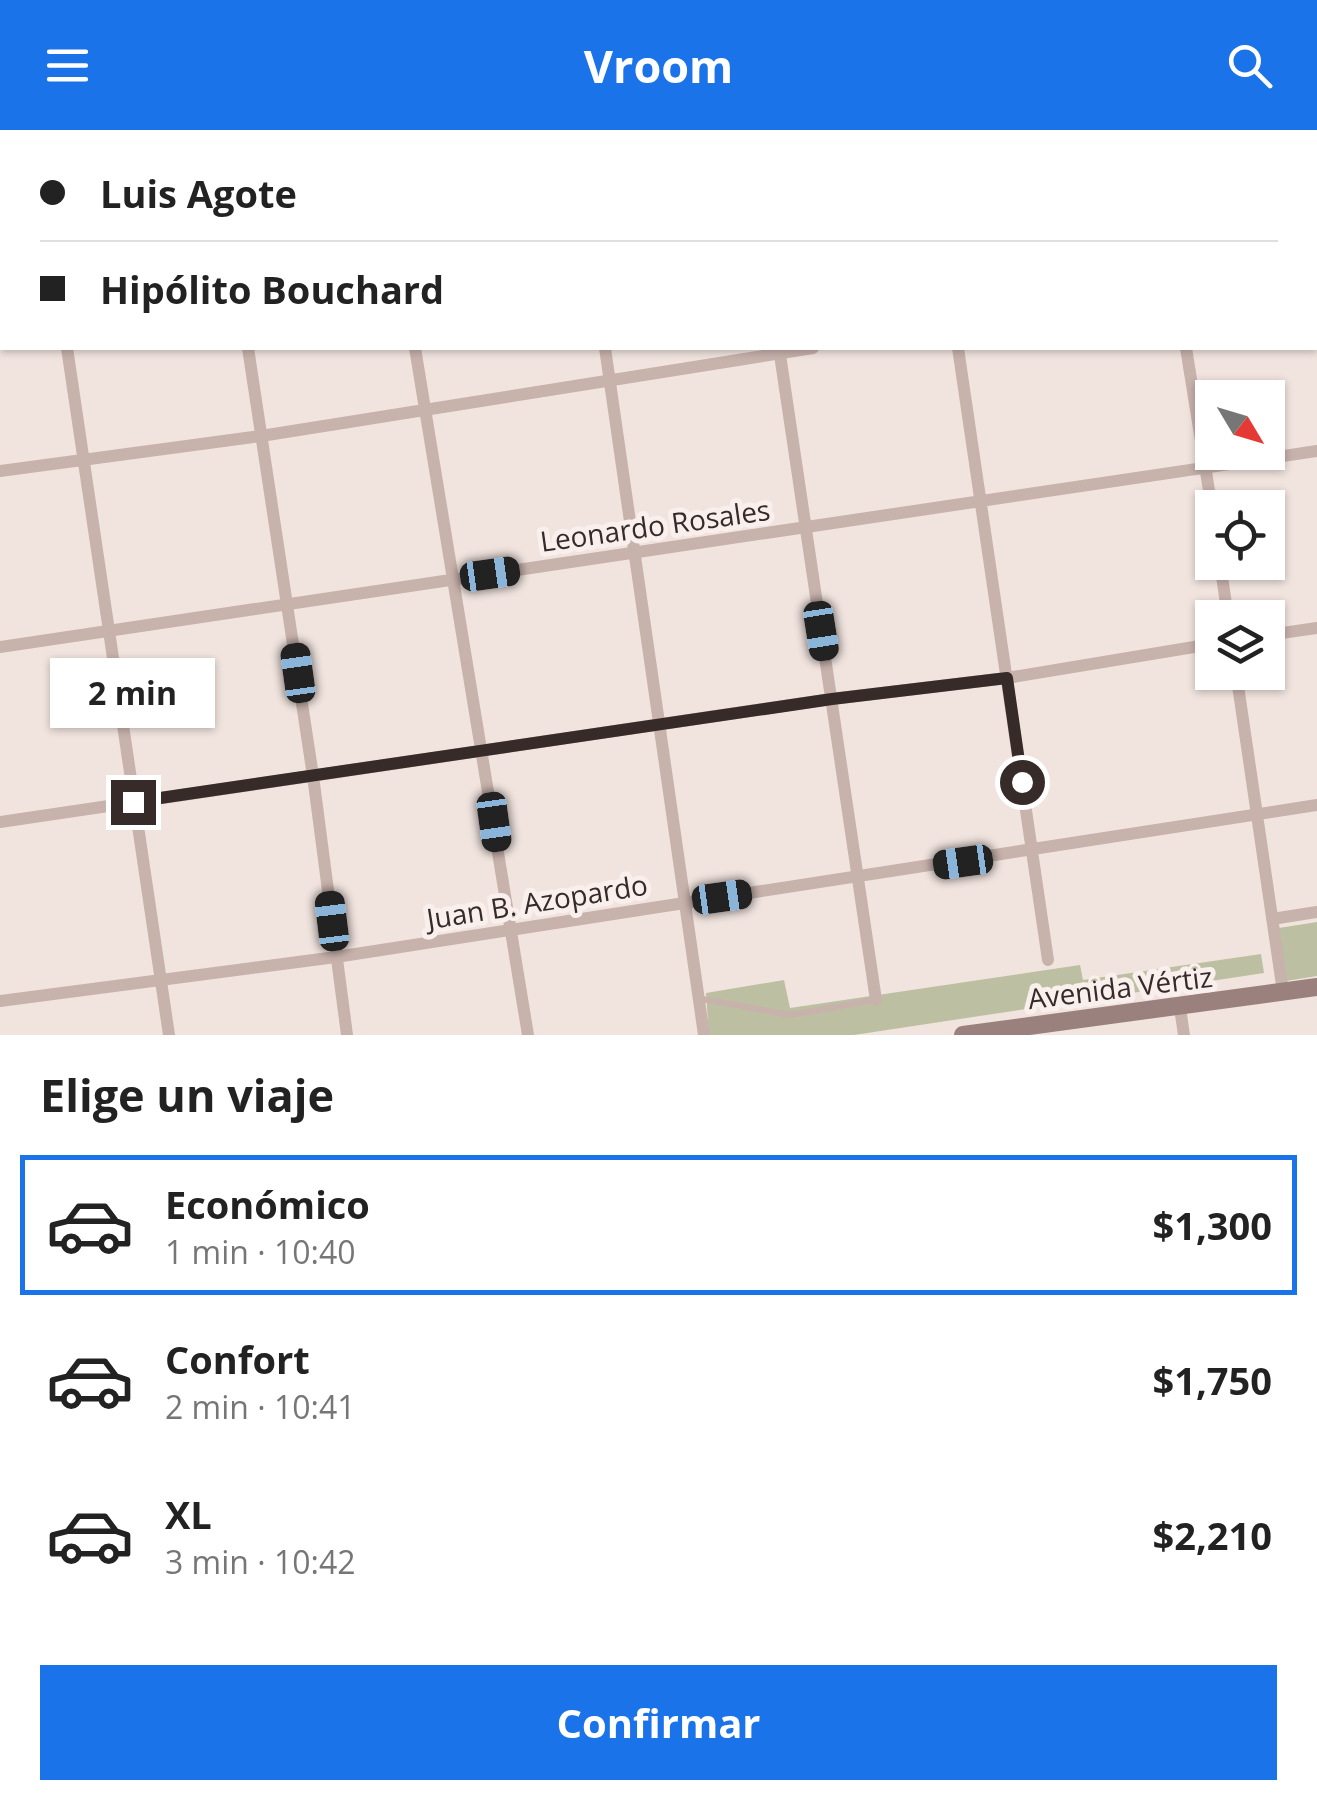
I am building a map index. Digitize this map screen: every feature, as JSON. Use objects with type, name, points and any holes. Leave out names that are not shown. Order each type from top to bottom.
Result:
[{"type":"street","points":[[66,350],[168,1035]]},
{"type":"street","points":[[248,350],[313,776],[347,1035]]},
{"type":"street","points":[[416,350],[528,1035]]},
{"type":"street","points":[[605,350],[702,999],[704,1035]]},
{"type":"street","points":[[0,471],[262,436],[779,350],[876,1000]]},
{"type":"street","points":[[958,350],[1048,960]]},
{"type":"street","points":[[1186,350],[1195,402]]},
{"type":"street","name":"Leonardo Rosales","points":[[1285,456],[1317,451]]},
{"type":"street","name":"Leonardo Rosales","points":[[0,647],[1195,470]]},
{"type":"street","points":[[1285,633],[1317,628]]},
{"type":"street","points":[[0,822],[832,699],[1007,678],[1195,647]]},
{"type":"street","points":[[1239,690],[1283,992]]},
{"type":"street","name":"Juan B. Azopardo","points":[[0,1000],[336,957],[1317,805]]},
{"type":"street","points":[[1272,919],[1317,912]]},
{"type":"street","name":"Avenida Vértiz","points":[[964,1035],[1317,987]]},
{"type":"street","points":[[1180,1008],[1184,1035]]},
{"type":"lane","points":[[702,999],[790,1015],[876,1000]]},
{"type":"green space","points":[[1317,922],[1317,976],[1286,981],[1279,928]]},
{"type":"green space","points":[[1261,954],[1264,973],[854,1035],[709,1035],[706,993],[784,980],[790,1008],[1080,965],[1083,980]]},
{"type":"route","points":[[133,802],[832,699],[1007,678],[1022,782]]}]
